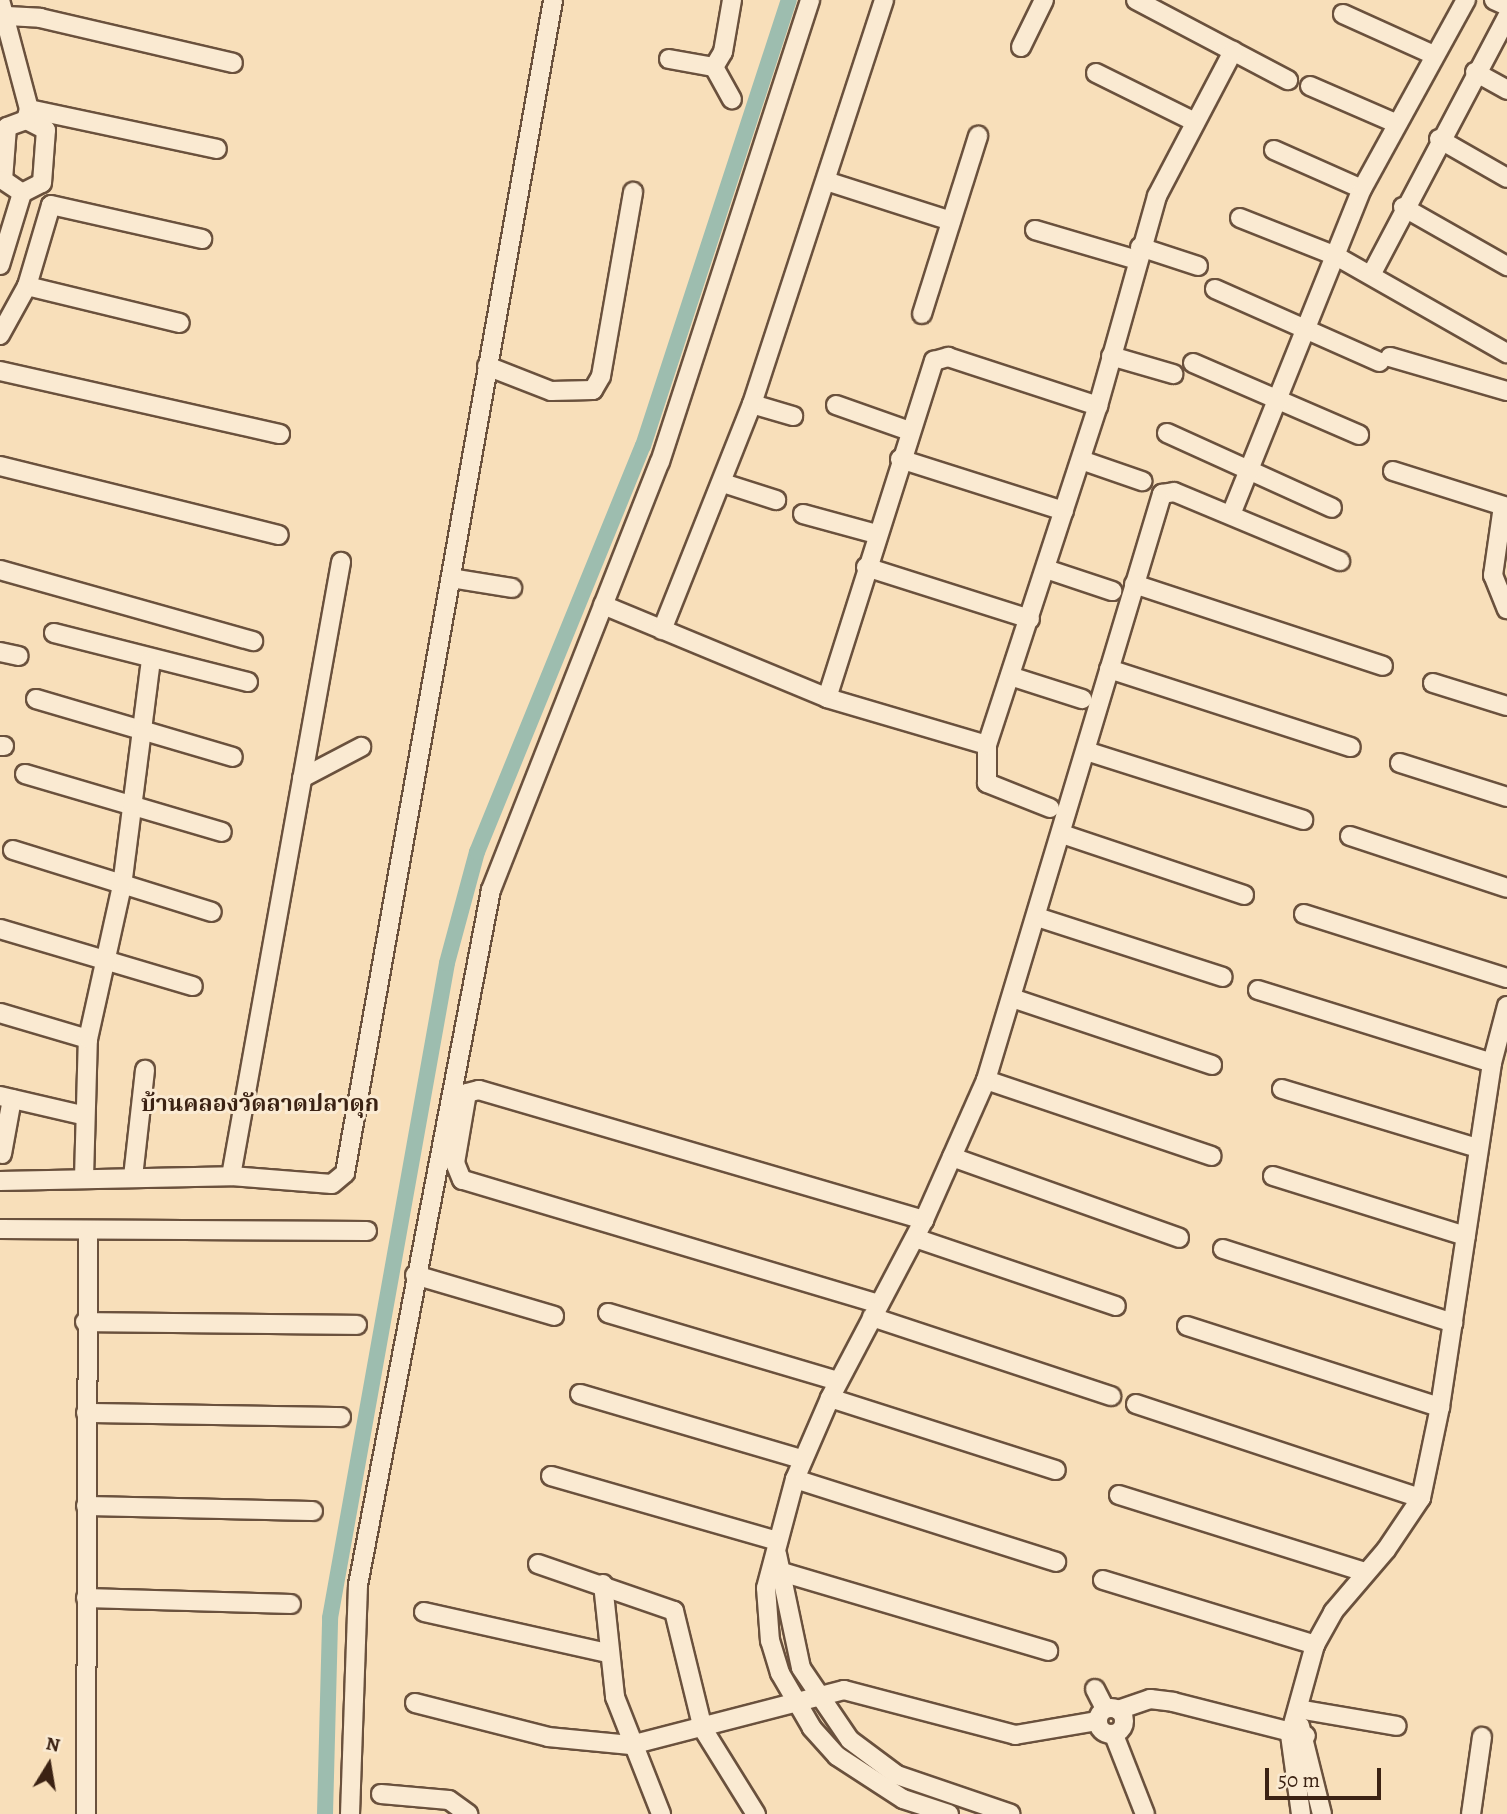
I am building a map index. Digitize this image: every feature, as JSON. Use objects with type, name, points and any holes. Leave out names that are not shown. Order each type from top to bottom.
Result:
[{"type":"street","points":[[0,1181],[230,1176],[332,1184],[345,1173],[553,0]]},
{"type":"street","points":[[715,67],[723,52],[732,0]]},
{"type":"street","points":[[350,1814],[358,1586],[415,1275],[491,890],[660,463],[810,0]]},
{"type":"street","points":[[662,630],[723,483],[752,404],[884,0]]},
{"type":"street","points":[[1021,47],[1044,0]]},
{"type":"street","points":[[1136,0],[1288,80]]},
{"type":"street","points":[[1234,507],[1362,189],[1395,123],[1466,0]]},
{"type":"street","points":[[1494,0],[1507,6]]},
{"type":"street","points":[[0,265],[22,193],[42,183],[46,130],[27,114],[3,8],[233,63]]},
{"type":"street","points":[[1343,15],[1434,55]]},
{"type":"street","points":[[1371,275],[1403,206],[1507,17]]},
{"type":"street","points":[[1050,808],[987,783],[987,745],[1098,406],[1157,196],[1233,51]]},
{"type":"street","points":[[669,59],[715,67]]},
{"type":"street","points":[[715,67],[732,99]]},
{"type":"street","points":[[1475,72],[1507,90]]},
{"type":"street","points":[[1096,73],[1195,122]]},
{"type":"street","points":[[1310,86],[1395,123]]},
{"type":"street","points":[[22,193],[3,180],[7,127],[27,114],[217,149]]},
{"type":"street","points":[[922,314],[978,136]]},
{"type":"street","points":[[1439,139],[1507,178]]},
{"type":"street","points":[[1274,150],[1362,189]]},
{"type":"street","points":[[826,180],[951,220]]},
{"type":"street","points":[[487,366],[551,391],[593,390],[601,376],[633,192]]},
{"type":"street","points":[[0,335],[27,286],[51,205],[202,239]]},
{"type":"street","points":[[1403,206],[1507,266]]},
{"type":"street","points":[[1240,218],[1336,256],[1507,353]]},
{"type":"street","points":[[1035,230],[1198,266]]},
{"type":"street","points":[[27,286],[180,323]]},
{"type":"street","points":[[1215,289],[1306,329],[1385,359],[1507,391]]},
{"type":"street","points":[[1111,356],[1173,374]]},
{"type":"street","points":[[827,698],[930,368],[939,358],[1098,406]]},
{"type":"street","points":[[1193,363],[1359,435]]},
{"type":"street","points":[[0,371],[280,434]]},
{"type":"street","points":[[752,404],[793,416]]},
{"type":"street","points":[[836,405],[910,431]]},
{"type":"street","points":[[1167,433],[1332,508]]},
{"type":"street","points":[[900,460],[1064,511]]},
{"type":"street","points":[[1081,460],[1142,481]]},
{"type":"street","points":[[0,466],[279,535]]},
{"type":"street","points":[[1393,471],[1505,506],[1493,575],[1507,609]]},
{"type":"street","points":[[723,483],[776,500]]},
{"type":"street","points":[[949,1814],[871,1782],[837,1756],[794,1701],[770,1641],[765,1608],[795,1479],[801,1460],[834,1390],[924,1220],[986,1080],[1062,834],[1158,501],[1167,492],[1340,561]]},
{"type":"street","points":[[803,514],[876,534]]},
{"type":"street","points":[[230,1176],[341,562]]},
{"type":"street","points":[[866,567],[1030,619]]},
{"type":"street","points":[[1046,569],[1112,590]]},
{"type":"street","points":[[0,570],[253,641]]},
{"type":"street","points":[[451,578],[512,588]]},
{"type":"street","points":[[1134,584],[1383,666]]},
{"type":"street","points":[[603,605],[827,698],[987,745]]},
{"type":"street","points":[[54,633],[248,682]]},
{"type":"street","points":[[0,652],[19,656]]},
{"type":"street","points":[[83,1178],[82,1115],[88,1039],[122,886],[151,659]]},
{"type":"street","points":[[1109,669],[1351,747]]},
{"type":"street","points":[[1010,676],[1082,699]]},
{"type":"street","points":[[1433,683],[1507,706]]},
{"type":"street","points":[[36,699],[233,757]]},
{"type":"street","points":[[302,778],[361,747]]},
{"type":"street","points":[[1086,751],[1303,820]]},
{"type":"street","points":[[1400,763],[1507,797]]},
{"type":"street","points":[[25,774],[222,832]]},
{"type":"street","points":[[1062,834],[1244,895]]},
{"type":"street","points":[[1350,836],[1507,888]]},
{"type":"street","points":[[13,850],[212,912]]},
{"type":"street","points":[[1304,914],[1507,978]]},
{"type":"street","points":[[1037,916],[1223,977]]},
{"type":"street","points":[[0,929],[193,986]]},
{"type":"street","points":[[1258,990],[1492,1063]]},
{"type":"street","points":[[1012,998],[1212,1065]]},
{"type":"street","points":[[1301,1814],[1298,1725],[1315,1645],[1365,1572],[1407,1523],[1421,1497],[1440,1407],[1492,1063],[1507,1006]]},
{"type":"street","points":[[0,1013],[88,1039]]},
{"type":"street","points":[[133,1177],[145,1070]]},
{"type":"street","points":[[986,1080],[1212,1156]]},
{"type":"street","points":[[1282,1089],[1478,1148]]},
{"type":"street","points":[[924,1220],[479,1090],[467,1093],[455,1163],[462,1180],[470,1184],[875,1311],[1111,1395]]},
{"type":"street","points":[[2,1154],[6,1098],[82,1115]]},
{"type":"street","points":[[952,1157],[1179,1238]]},
{"type":"street","points":[[1273,1176],[1466,1236]]},
{"type":"street","points":[[0,1229],[367,1231]]},
{"type":"street","points":[[86,1814],[85,1322],[88,1230]]},
{"type":"street","points":[[915,1238],[1116,1306]]},
{"type":"street","points":[[1223,1250],[1453,1322]]},
{"type":"street","points":[[415,1275],[554,1315]]},
{"type":"street","points":[[608,1313],[1056,1470]]},
{"type":"street","points":[[85,1322],[357,1325]]},
{"type":"street","points":[[1187,1326],[1440,1407]]},
{"type":"street","points":[[580,1394],[801,1460]]},
{"type":"street","points":[[1136,1404],[1421,1497]]},
{"type":"street","points":[[86,1413],[341,1417]]},
{"type":"street","points":[[551,1476],[777,1559],[1048,1651]]},
{"type":"street","points":[[795,1479],[1056,1562]]},
{"type":"street","points":[[1119,1495],[1365,1572]]},
{"type":"street","points":[[86,1506],[313,1511]]},
{"type":"street","points":[[777,1559],[791,1634],[814,1694],[850,1740],[897,1775],[1011,1814]]},
{"type":"street","points":[[538,1564],[660,1604],[680,1620],[704,1729],[756,1814]]},
{"type":"street","points":[[1103,1580],[1315,1645]]},
{"type":"street","points":[[603,1584],[608,1653],[631,1745],[661,1814]]},
{"type":"street","points":[[86,1598],[291,1604]]},
{"type":"street","points":[[424,1612],[608,1653]]},
{"type":"street","points":[[1095,1689],[1107,1714],[1104,1733],[1114,1735],[1145,1814]]},
{"type":"street","points":[[415,1703],[548,1737],[631,1745],[704,1729],[814,1694],[860,1692],[1015,1735],[1107,1714],[1150,1699],[1298,1725],[1397,1726]]},
{"type":"street","points":[[1298,1725],[1322,1814]]},
{"type":"street","points":[[1471,1814],[1482,1737]]},
{"type":"street","points":[[381,1794],[449,1800],[468,1814]]},
{"type":"waterway","points":[[325,1814],[330,1618],[447,963],[477,852],[643,446],[789,0]]},
{"type":"district","name":"บ้านคลองวัดลาดปลาดุก","points":[[260,1104]]}]
